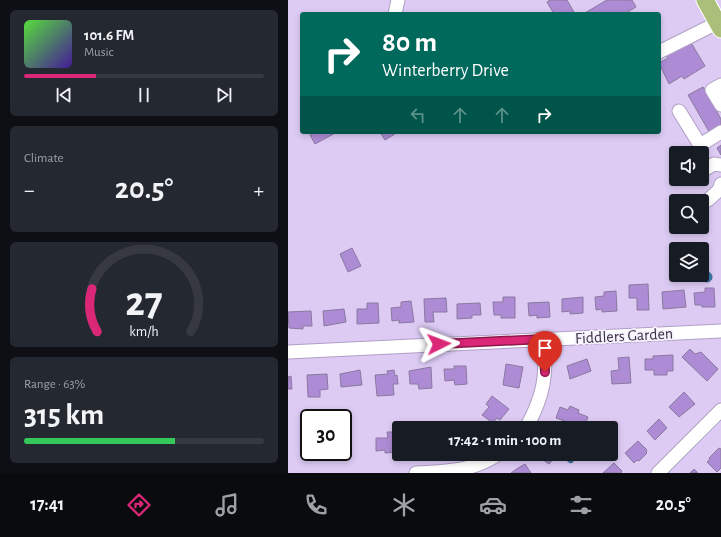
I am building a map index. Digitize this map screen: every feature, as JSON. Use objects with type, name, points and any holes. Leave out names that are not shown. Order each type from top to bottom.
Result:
[{"type":"main road","points":[[705,0],[719,26]]},
{"type":"street","points":[[395,12],[398,0]]},
{"type":"street","points":[[661,51],[719,26]]},
{"type":"street","points":[[721,86],[712,90],[721,105]]},
{"type":"street","points":[[680,112],[700,145],[721,132]]},
{"type":"street","points":[[709,167],[714,164],[721,165]]},
{"type":"street","points":[[709,199],[719,190],[721,184]]},
{"type":"street","name":"Fiddlers Garden","points":[[288,352],[721,331]]},
{"type":"street","points":[[530,421],[535,412],[544,387],[546,357],[544,339]]},
{"type":"street","points":[[658,473],[721,410]]},
{"type":"street","points":[[416,473],[447,472],[474,467],[485,461]]},
{"type":"water","points":[[709,272],[712,275],[712,279],[709,282]]},
{"type":"building","points":[[550,0],[567,0],[574,12],[553,12],[547,2]]},
{"type":"building","points":[[607,0],[632,0],[636,7],[627,12],[586,12]]},
{"type":"building","points":[[690,41],[705,66],[684,79],[682,76],[669,84],[661,67],[661,62],[668,58],[666,55]]},
{"type":"building","points":[[703,87],[721,119],[721,128],[711,135],[688,95]]},
{"type":"building","points":[[312,134],[333,134],[315,144],[310,135]]},
{"type":"building","points":[[381,134],[395,134],[385,140]]},
{"type":"building","points":[[721,145],[721,155],[717,148]]},
{"type":"building","points":[[352,248],[361,266],[348,272],[340,254]]},
{"type":"building","points":[[648,284],[649,310],[637,310],[637,298],[629,298],[629,285]]},
{"type":"building","points":[[705,288],[714,288],[715,307],[702,307],[701,305],[695,305],[694,293],[705,292]]},
{"type":"building","points":[[684,290],[686,307],[663,309],[662,292]]},
{"type":"building","points":[[616,291],[617,311],[602,312],[602,309],[596,310],[595,297],[604,296],[604,292]]},
{"type":"building","points":[[503,297],[515,297],[515,318],[501,318],[501,315],[494,315],[493,302],[503,302]]},
{"type":"building","points":[[583,297],[583,313],[570,314],[570,311],[562,312],[562,299]]},
{"type":"building","points":[[446,298],[447,312],[433,312],[434,322],[425,322],[424,299]]},
{"type":"building","points":[[411,301],[414,322],[399,323],[399,320],[392,321],[391,308],[401,307],[401,302]]},
{"type":"building","points":[[549,302],[550,317],[537,318],[537,315],[529,316],[528,303]]},
{"type":"building","points":[[367,303],[378,303],[379,323],[357,324],[357,309],[367,309]]},
{"type":"building","points":[[480,303],[481,315],[472,315],[472,318],[457,319],[457,304]]},
{"type":"building","points":[[344,309],[346,322],[324,326],[323,311]]},
{"type":"building","points":[[311,311],[312,326],[303,326],[303,329],[289,328],[288,312]]},
{"type":"building","points":[[690,349],[695,354],[701,352],[718,369],[707,381],[682,357]]},
{"type":"building","points":[[673,355],[673,371],[667,371],[667,375],[654,375],[654,370],[645,370],[645,359],[653,359],[653,356]]},
{"type":"building","points":[[629,357],[631,383],[612,384],[611,371],[619,370],[618,358]]},
{"type":"building","points":[[587,359],[591,371],[570,379],[567,366]]},
{"type":"building","points":[[506,364],[523,367],[519,388],[503,385]]},
{"type":"building","points":[[454,366],[466,366],[467,384],[455,385],[454,380],[445,381],[444,369],[454,369]]},
{"type":"building","points":[[431,367],[432,388],[419,389],[418,384],[410,384],[409,371]]},
{"type":"building","points":[[360,370],[362,385],[341,387],[340,374]]},
{"type":"building","points":[[394,370],[395,376],[397,375],[398,384],[393,384],[394,395],[377,396],[375,375],[388,374],[387,371]]},
{"type":"building","points":[[327,374],[328,389],[320,390],[320,397],[308,397],[307,375]]},
{"type":"building","points":[[291,376],[292,389],[288,389],[288,377]]},
{"type":"building","points":[[684,392],[695,404],[679,417],[669,407]]},
{"type":"building","points":[[492,396],[509,409],[500,420],[497,418],[495,421],[490,421],[482,415],[489,407],[486,404]]},
{"type":"building","points":[[570,406],[579,410],[578,413],[588,417],[587,421],[564,421],[556,418],[560,407],[568,410]]},
{"type":"building","points":[[659,419],[667,428],[655,440],[647,431]]},
{"type":"building","points":[[387,432],[392,432],[392,452],[385,453],[385,450],[376,451],[376,438],[388,438]]},
{"type":"building","points":[[638,441],[647,450],[647,453],[639,461],[637,460],[634,463],[625,453]]},
{"type":"building","points":[[719,448],[721,449],[721,468],[717,472],[707,462]]},
{"type":"building","points":[[545,461],[552,461],[549,464]]},
{"type":"building","points":[[614,463],[622,471],[621,473],[603,473]]},
{"type":"building","points":[[525,464],[531,473],[511,473],[518,468]]},
{"type":"building","points":[[694,469],[698,473],[690,473]]},
{"type":"route","points":[[439,344],[544,339],[546,357],[545,372]]}]
